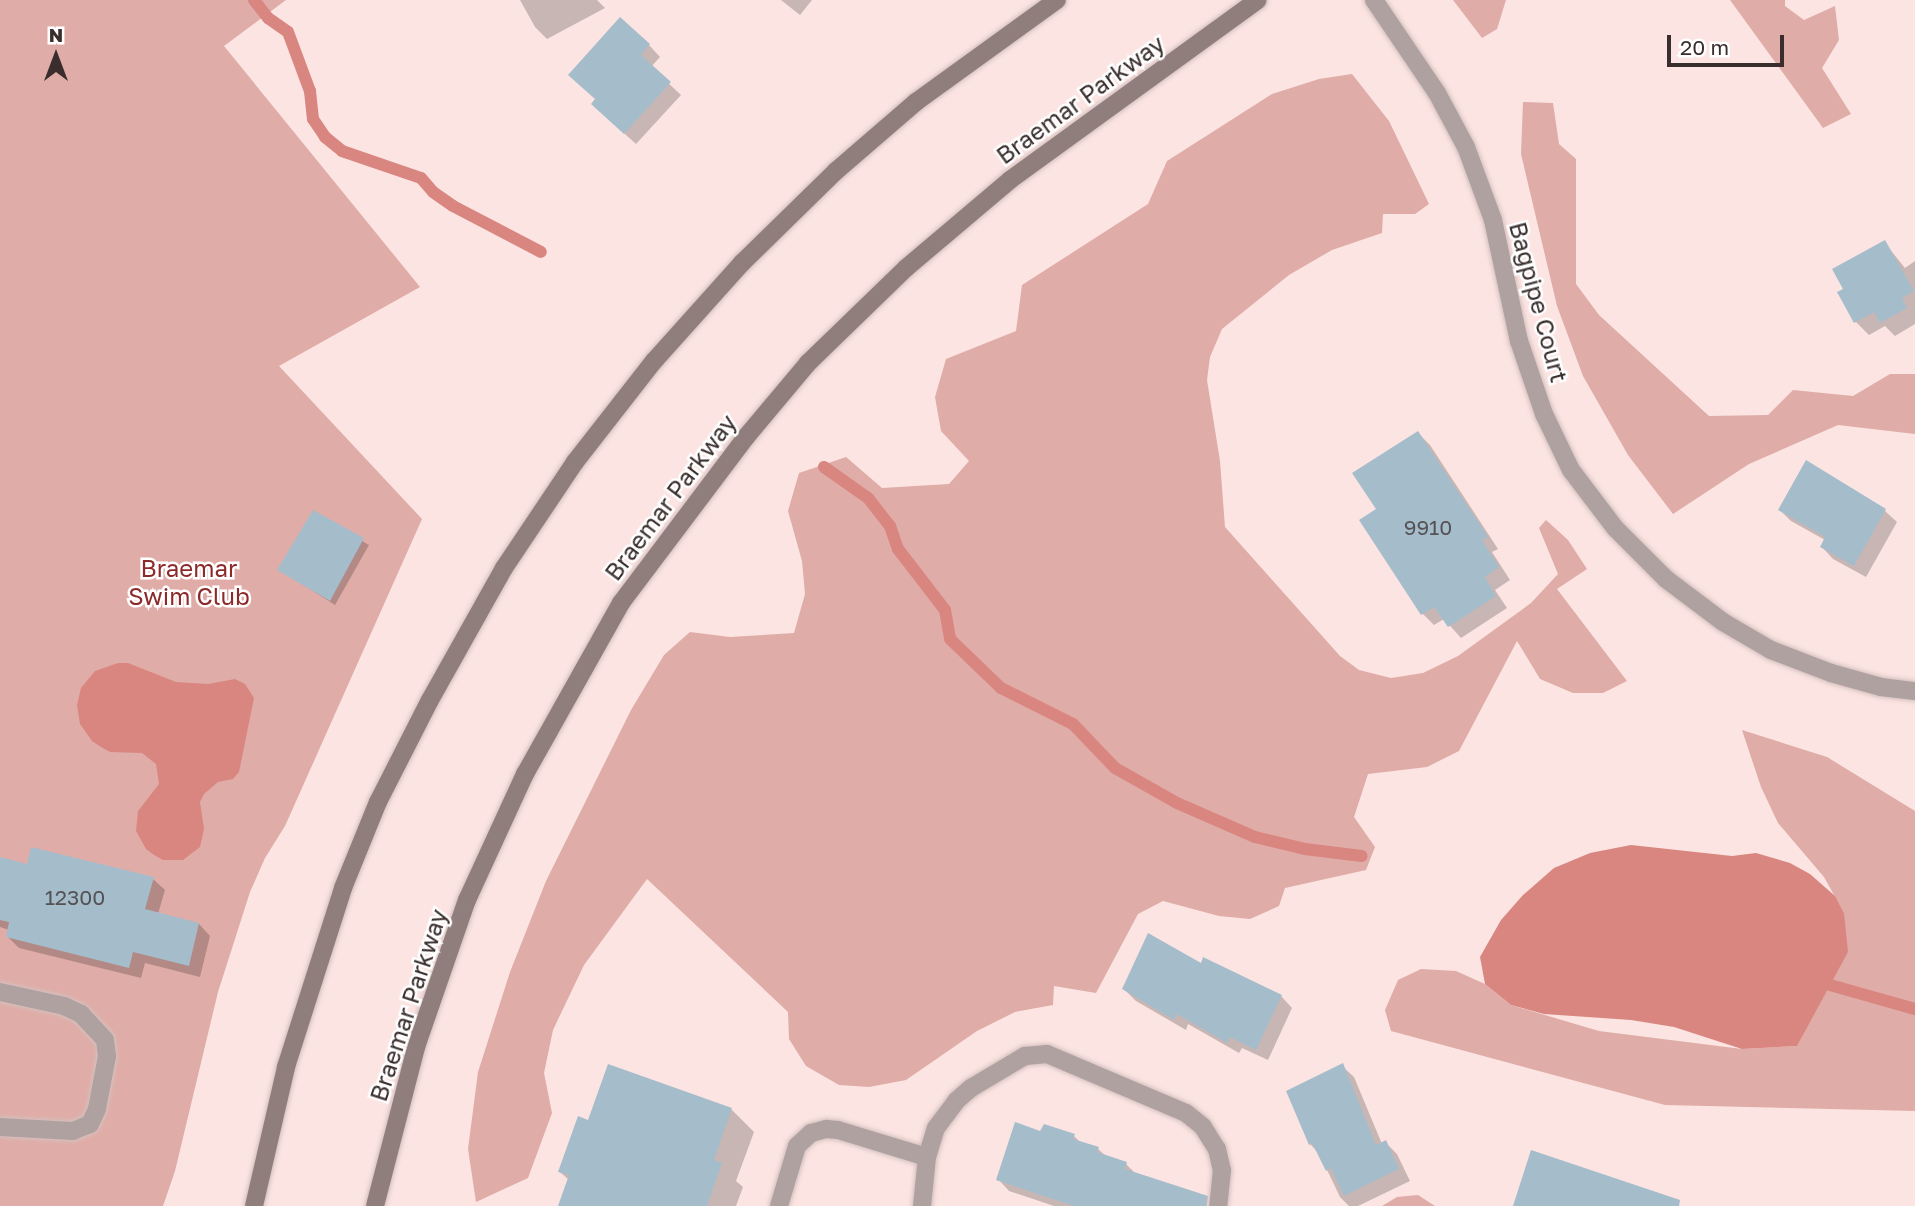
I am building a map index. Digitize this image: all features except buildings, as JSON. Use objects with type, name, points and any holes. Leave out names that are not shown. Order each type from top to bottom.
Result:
[{"type":"street","points":[[254,1206],[286,1067],[343,888],[378,802],[430,700],[504,568],[568,472],[654,361],[741,263],[836,171],[916,102],[1057,0]]},
{"type":"street","name":"Braemar Parkway","points":[[375,1206],[416,1047],[467,901],[525,774],[621,603],[746,437],[808,363],[906,268],[1010,180],[1258,0]]},
{"type":"street","name":"Bagpipe Court","points":[[1374,0],[1437,93],[1466,148],[1493,220],[1519,341],[1544,414],[1571,470],[1615,528],[1666,579],[1723,622],[1771,650],[1831,673],[1881,687],[1915,691]]},
{"type":"street","points":[[0,992],[64,1006],[80,1014],[105,1040],[107,1056],[97,1108],[90,1124],[73,1131],[0,1127]]},
{"type":"street","points":[[922,1206],[926,1157],[936,1128],[956,1101],[971,1088],[1025,1056],[1047,1054],[1186,1113],[1203,1127],[1217,1149],[1222,1170],[1218,1206]]},
{"type":"street","points":[[779,1206],[797,1146],[811,1133],[826,1129],[838,1130],[926,1157]]},
{"type":"green space","name":"Braemar Swim Club","points":[[0,0],[286,0],[224,46],[420,287],[279,366],[422,519],[285,826],[265,858],[250,892],[218,992],[175,1171],[163,1206],[0,1206]]},
{"type":"green space","points":[[1453,0],[1506,0],[1497,29],[1482,38]]},
{"type":"green space","points":[[1730,0],[1785,0],[1785,6],[1804,20],[1835,6],[1839,40],[1822,68],[1851,114],[1823,128]]},
{"type":"green space","points":[[1352,74],[1389,121],[1429,204],[1415,214],[1383,214],[1382,233],[1332,250],[1289,275],[1222,329],[1210,357],[1207,380],[1220,461],[1225,527],[1340,656],[1359,670],[1391,678],[1423,673],[1458,656],[1531,603],[1558,574],[1539,528],[1546,520],[1568,540],[1587,569],[1557,589],[1627,681],[1603,693],[1573,693],[1540,679],[1517,641],[1459,751],[1427,767],[1368,774],[1354,817],[1375,847],[1366,870],[1285,888],[1279,906],[1250,919],[1219,916],[1163,901],[1138,914],[1096,993],[1054,986],[1053,1005],[1015,1012],[977,1031],[906,1080],[869,1087],[839,1085],[806,1066],[789,1039],[788,1012],[647,879],[584,965],[553,1030],[544,1073],[552,1113],[528,1178],[476,1202],[468,1149],[478,1072],[510,972],[546,881],[631,710],[664,655],[690,632],[730,637],[794,633],[805,594],[802,561],[788,511],[799,473],[846,457],[882,488],[949,484],[969,461],[941,431],[935,397],[946,359],[1016,331],[1022,285],[1148,204],[1167,161],[1272,94],[1319,79]]},
{"type":"green space","points":[[1523,102],[1553,103],[1559,144],[1576,159],[1576,284],[1599,315],[1709,416],[1768,415],[1793,390],[1853,396],[1890,374],[1915,374],[1915,434],[1838,425],[1749,464],[1673,514],[1628,455],[1583,376],[1557,306],[1521,154]]},
{"type":"green space","points":[[1742,730],[1827,757],[1915,811],[1915,1111],[1665,1105],[1391,1031],[1385,1010],[1398,980],[1421,969],[1456,971],[1485,984],[1511,1005],[1599,1031],[1742,1049],[1797,1046],[1814,1012],[1844,913],[1824,877],[1778,823],[1761,787]]},
{"type":"green space","points":[[1418,1195],[1435,1206],[1382,1206],[1397,1197]]},
{"type":"shaded area","points":[[118,663],[128,663],[176,682],[208,684],[235,679],[245,684],[254,698],[239,772],[233,779],[218,782],[204,794],[200,802],[204,829],[200,847],[183,860],[163,860],[154,855],[146,849],[136,831],[138,811],[159,784],[156,764],[142,753],[110,752],[92,741],[80,724],[77,705],[81,688],[95,671]]},
{"type":"shaded area","points":[[1631,845],[1732,856],[1756,853],[1790,863],[1810,874],[1835,896],[1844,913],[1848,952],[1797,1046],[1742,1049],[1674,1027],[1631,1020],[1544,1014],[1511,1005],[1485,984],[1480,957],[1501,920],[1523,895],[1554,868],[1590,853]]},
{"type":"waterway","points":[[254,0],[268,18],[288,32],[310,91],[313,119],[325,137],[342,151],[421,178],[433,192],[453,206],[541,252]]},
{"type":"waterway","points":[[824,467],[868,498],[890,526],[898,549],[945,610],[950,639],[1001,688],[1073,724],[1115,768],[1177,803],[1255,837],[1305,849],[1362,856]]},
{"type":"waterway","points":[[1830,985],[1915,1009]]}]
